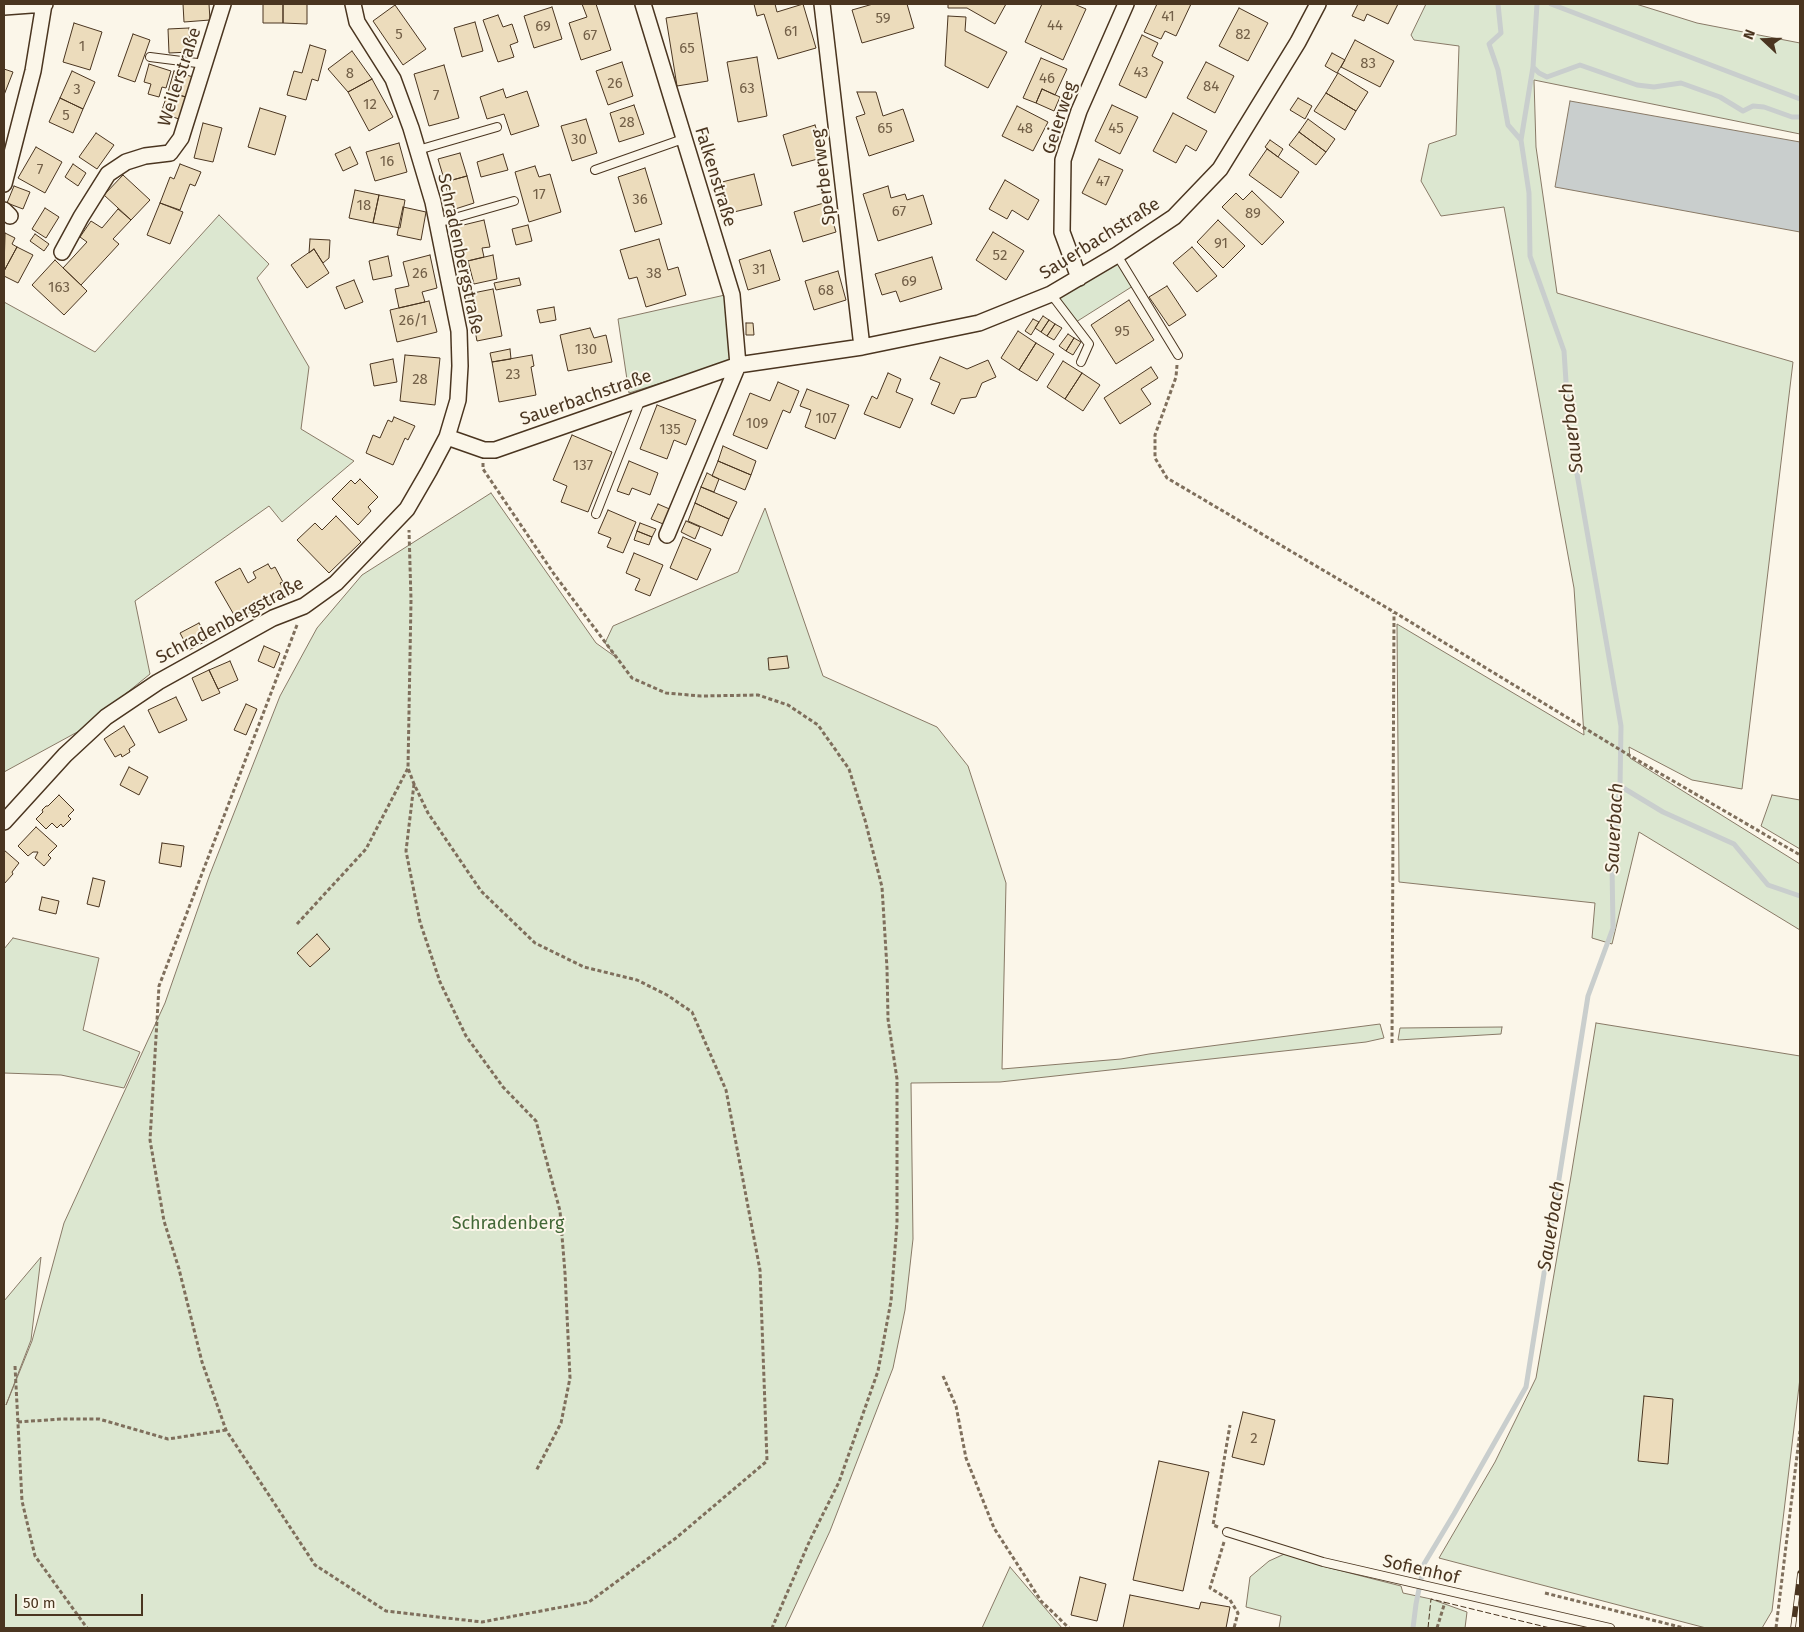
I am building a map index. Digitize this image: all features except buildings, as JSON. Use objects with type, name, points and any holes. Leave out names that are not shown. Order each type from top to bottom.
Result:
[{"type":"street","points":[[4,6],[44,4],[33,71],[13,140],[4,184]]},
{"type":"street","name":"Weilerstraße","points":[[62,252],[108,174],[126,162],[138,158],[170,153],[181,138],[223,4]]},
{"type":"street","name":"Schradenbergstraße","points":[[4,822],[65,755],[106,717],[158,682],[274,618],[304,606],[336,583],[407,509],[430,471],[446,437],[458,400],[460,366],[459,331],[433,202],[411,128],[392,79],[357,22],[352,4]]},
{"type":"street","name":"Falkenstraße","points":[[643,4],[732,296],[738,364]]},
{"type":"street","name":"Sperberweg","points":[[822,4],[862,347]]},
{"type":"street","name":"Geierweg","points":[[1079,278],[1062,232],[1064,160],[1079,111],[1126,4]]},
{"type":"street","name":"Sauerbachstraße","points":[[446,437],[484,450],[495,450],[738,364],[862,347],[979,322],[1051,294],[1117,254],[1174,216],[1220,169],[1298,42],[1318,4]]},
{"type":"street","points":[[667,535],[738,364]]},
{"type":"lane","points":[[150,57],[205,64]]},
{"type":"lane","points":[[418,150],[497,127]]},
{"type":"lane","points":[[594,170],[683,139]]},
{"type":"lane","points":[[437,223],[514,201]]},
{"type":"lane","points":[[1117,254],[1178,355]]},
{"type":"lane","points":[[1051,294],[1089,344],[1081,362]]},
{"type":"lane","points":[[596,514],[641,398]]},
{"type":"lane","name":"Sofienhof","points":[[1227,1532],[1323,1562],[1610,1628]]},
{"type":"path","points":[[1178,355],[1176,377],[1155,434],[1154,458],[1167,478],[1394,612],[1632,757],[1800,855]]},
{"type":"path","points":[[484,450],[482,469],[554,574],[632,678],[666,693],[701,696],[758,695],[788,705],[818,725],[849,769],[868,829],[882,887],[888,1019],[897,1079],[897,1223],[891,1301],[878,1370],[839,1482],[810,1540],[772,1628]]},
{"type":"path","points":[[304,606],[159,986],[150,1140],[164,1221],[179,1269],[202,1362],[226,1430],[316,1565],[386,1611],[482,1622],[589,1602],[676,1538],[767,1461],[760,1270],[726,1090],[692,1012],[667,995],[637,980],[584,967],[535,943],[480,891],[428,813],[414,784],[408,768],[411,600],[407,509]]},
{"type":"path","points":[[1392,1043],[1394,612]]},
{"type":"path","points":[[297,924],[366,849],[408,768]]},
{"type":"path","points":[[414,784],[406,851],[420,922],[440,982],[466,1036],[503,1087],[536,1121],[560,1211],[570,1378],[561,1423],[536,1471]]},
{"type":"path","points":[[15,1366],[22,1501],[35,1556],[87,1628]]},
{"type":"path","points":[[943,1376],[956,1406],[966,1458],[994,1528],[1041,1601],[1069,1628]]},
{"type":"path","points":[[18,1422],[99,1419],[168,1439],[226,1430]]},
{"type":"path","points":[[1230,1425],[1213,1525],[1227,1532],[1210,1588],[1230,1600],[1238,1613],[1234,1628]]},
{"type":"path","points":[[1776,1628],[1800,1431]]},
{"type":"path","points":[[1437,1628],[1449,1592]]},
{"type":"path","points":[[1545,1593],[1684,1628]]},
{"type":"green space","points":[[1426,4],[1636,4],[1697,23],[1800,43],[1800,134],[1534,80],[1536,147],[1557,293],[1793,362],[1742,789],[1692,780],[1629,747],[1630,758],[1800,864],[1800,930],[1639,832],[1612,944],[1592,938],[1595,903],[1399,882],[1397,624],[1584,735],[1574,588],[1504,207],[1441,216],[1421,181],[1429,144],[1456,135],[1459,46],[1414,40],[1411,35]]},
{"type":"green space","points":[[219,215],[269,264],[257,278],[309,367],[301,429],[354,461],[282,522],[269,506],[135,601],[150,674],[81,730],[4,772],[4,302],[95,352]]},
{"type":"green space","points":[[1116,258],[1133,286],[1076,322],[1055,295]]},
{"type":"green space","points":[[725,295],[731,361],[629,393],[618,319]]},
{"type":"green space","name":"Schradenberg","points":[[491,493],[596,643],[617,658],[605,643],[613,626],[738,572],[765,508],[823,676],[937,727],[968,766],[1006,883],[1002,1069],[1121,1059],[1380,1024],[1384,1038],[1366,1042],[1000,1082],[911,1083],[913,1239],[905,1310],[893,1368],[830,1531],[785,1628],[4,1628],[4,1301],[41,1257],[31,1340],[6,1405],[32,1341],[64,1223],[165,1003],[210,874],[280,696],[317,628],[362,575]]},
{"type":"green space","points":[[1772,795],[1800,800],[1800,849],[1761,826]]},
{"type":"green space","points":[[13,938],[99,958],[83,1030],[140,1052],[124,1088],[61,1075],[4,1073],[4,949]]},
{"type":"green space","points":[[1596,1023],[1800,1056],[1800,1378],[1772,1611],[1762,1628],[1706,1628],[1439,1558],[1495,1462],[1536,1378]]},
{"type":"green space","points":[[1502,1027],[1501,1034],[1398,1040],[1400,1028]]},
{"type":"green space","points":[[1291,1551],[1322,1566],[1401,1586],[1403,1593],[1431,1599],[1467,1612],[1465,1628],[1279,1628],[1281,1616],[1246,1607],[1250,1577],[1269,1561]]},
{"type":"green space","points":[[1010,1567],[1062,1628],[982,1628]]},
{"type":"shaded area","points":[[1570,101],[1800,142],[1800,232],[1555,187]]},
{"type":"waterway","points":[[1498,4],[1501,33],[1489,44],[1498,70],[1508,125],[1521,140]]},
{"type":"waterway","name":"Sauerbach","points":[[1413,1628],[1424,1564],[1526,1387],[1588,996],[1613,928],[1612,866],[1620,786],[1621,726],[1569,428],[1564,351],[1530,256],[1529,193],[1521,140],[1533,67],[1537,4]]},
{"type":"waterway","points":[[1551,4],[1800,99]]},
{"type":"waterway","points":[[1533,67],[1547,77],[1580,65],[1637,85],[1654,87],[1681,83],[1720,97],[1743,111],[1753,106],[1764,107],[1792,117],[1800,117]]},
{"type":"waterway","points":[[1620,786],[1663,812],[1734,844],[1768,885],[1800,896]]},
{"type":"railway","points":[[1793,1628],[1800,1573]]},
{"type":"fence","points":[[1428,1628],[1431,1599],[1550,1628]]}]
